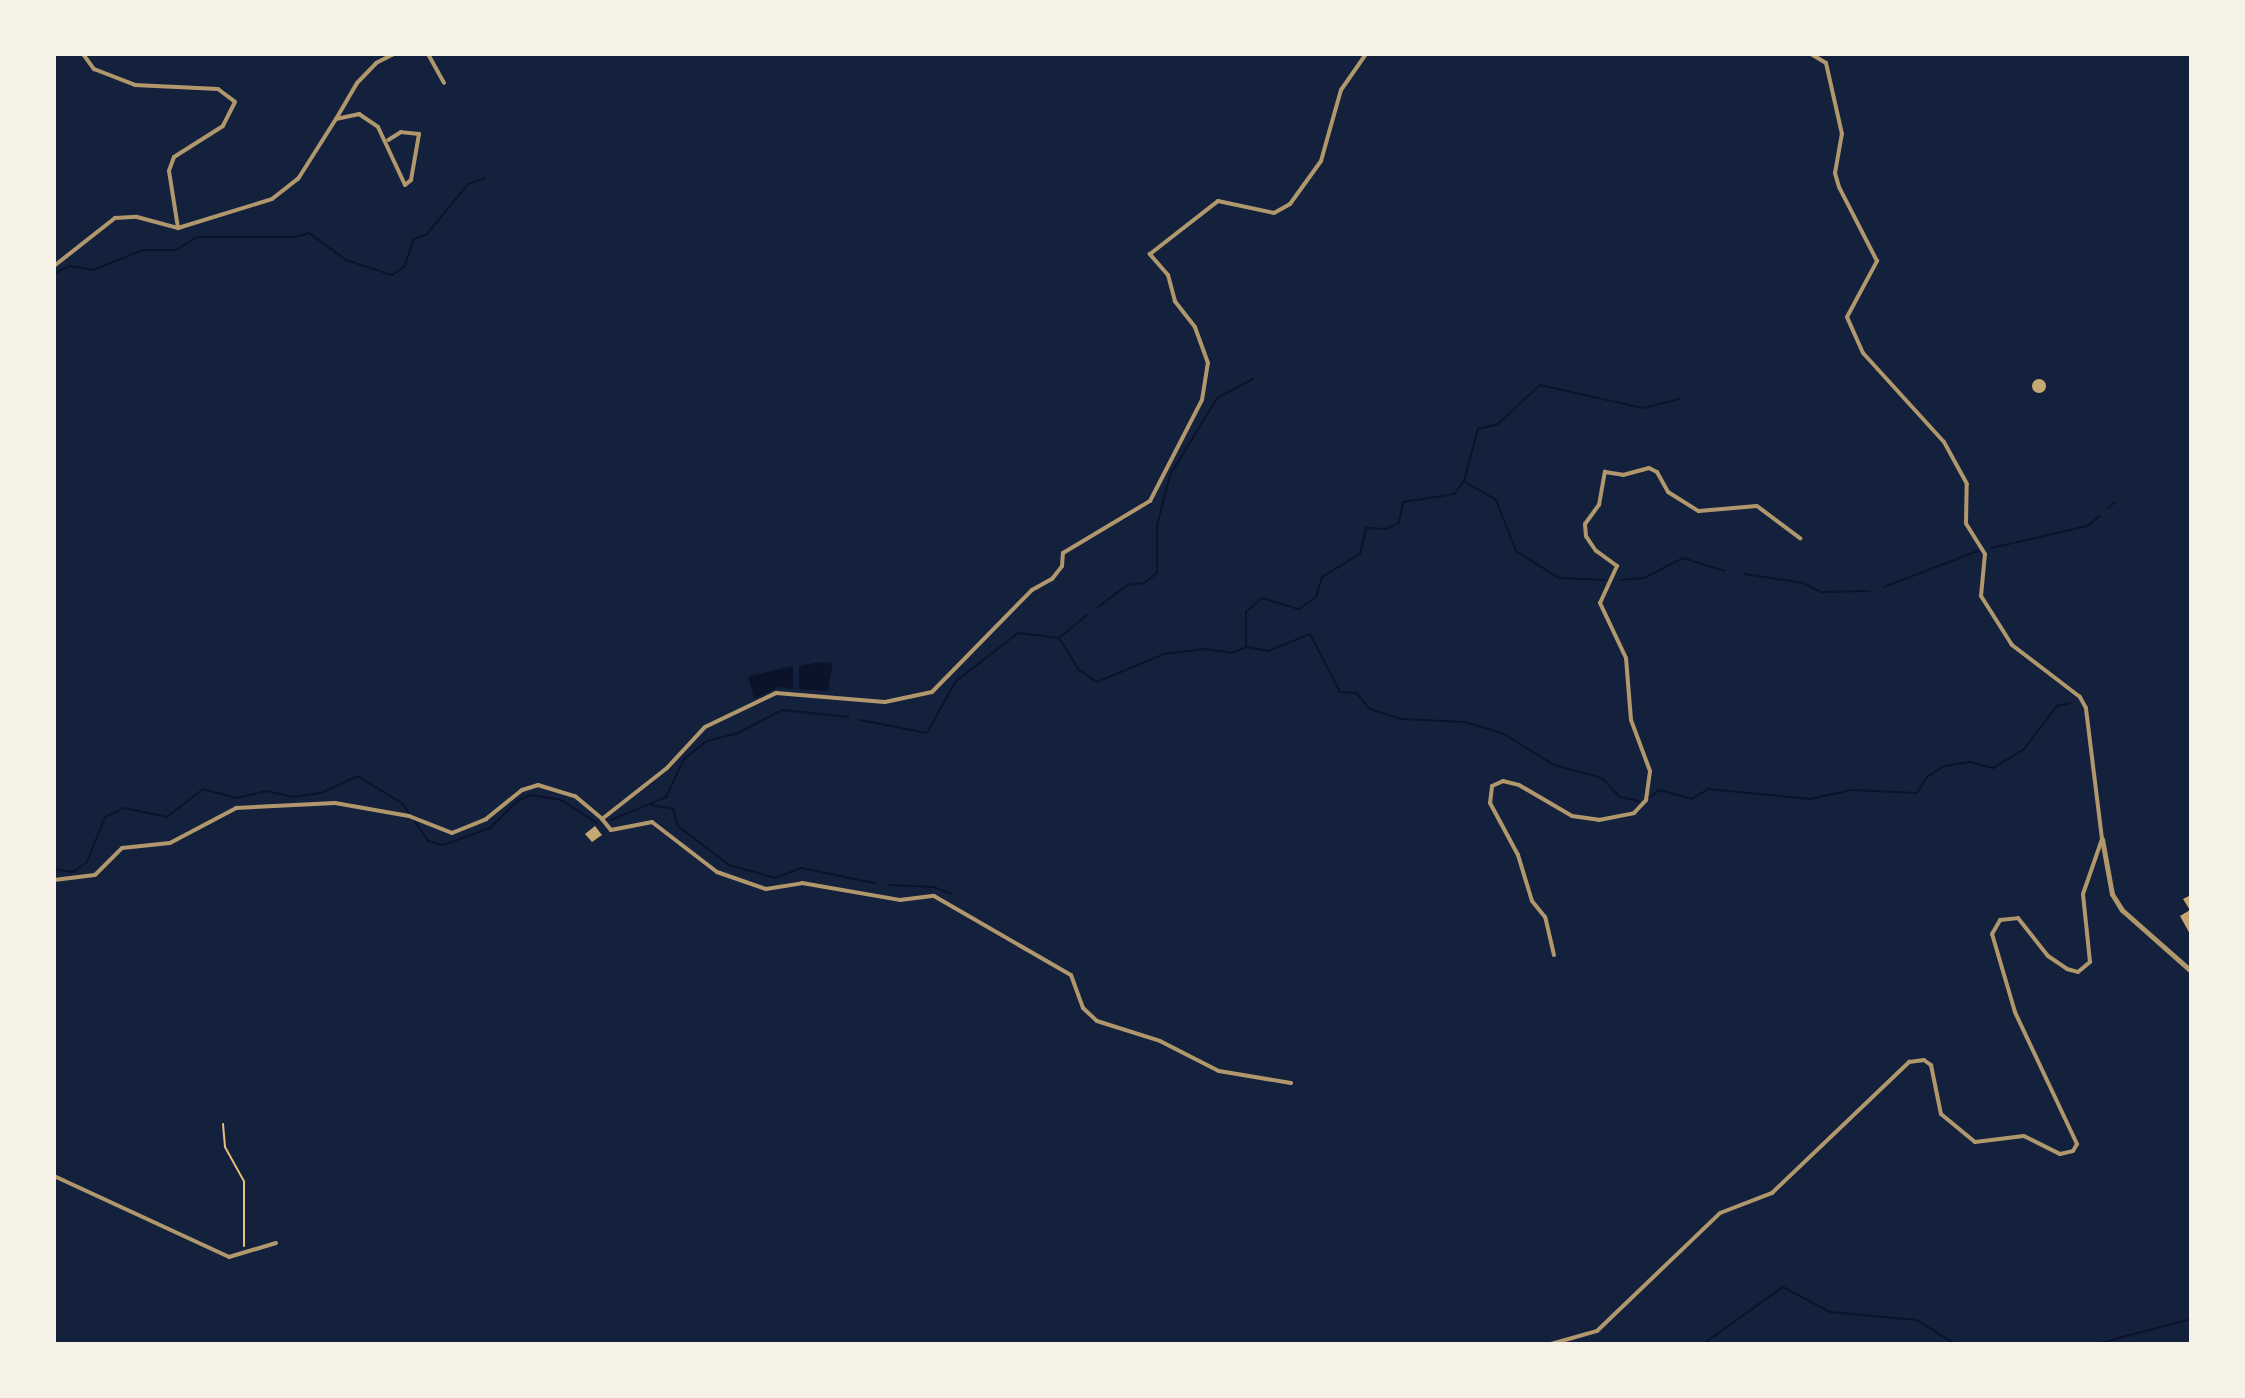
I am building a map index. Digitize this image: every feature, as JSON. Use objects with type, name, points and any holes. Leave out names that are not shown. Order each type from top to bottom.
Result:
[{"type":"street","points":[[83,54],[94,69],[135,85],[218,89],[235,102],[223,126],[174,157],[169,171],[178,228]]},
{"type":"street","points":[[54,266],[115,218],[137,217],[178,228],[272,199],[298,179],[357,83],[376,63],[394,54]]},
{"type":"street","points":[[428,54],[444,83]]},
{"type":"street","points":[[602,819],[667,768],[705,727],[776,693],[885,702],[932,692],[1032,590],[1052,579],[1062,566],[1063,553],[1150,501],[1202,400],[1208,363],[1195,327],[1175,301],[1168,275],[1150,254],[1153,248],[1218,201],[1274,213],[1290,204],[1321,161],[1341,90],[1366,54]]},
{"type":"street","points":[[1811,54],[1826,63],[1842,134],[1835,173],[1839,187],[1877,261],[1847,317],[1863,353],[1944,442],[1967,484],[1966,523],[1985,554],[1981,596],[2012,645],[2080,697],[2086,708],[2112,894],[2122,910],[2191,971]]},
{"type":"street","points":[[336,119],[359,114],[388,140],[393,162],[405,185],[411,180],[419,134],[401,132],[388,140]]},
{"type":"street","points":[[1554,955],[1545,917],[1532,901],[1518,855],[1490,803],[1492,786],[1503,781],[1519,785],[1572,816],[1599,820],[1634,813],[1646,800],[1650,771],[1631,720],[1626,658],[1600,603],[1617,566],[1596,551],[1586,536],[1585,524],[1599,505],[1605,472],[1623,475],[1649,468],[1668,492],[1699,511],[1757,506],[1800,538]]},
{"type":"street","points":[[54,880],[95,875],[122,848],[170,843],[236,808],[351,805],[409,816],[452,833],[486,819],[522,790],[538,785],[575,796],[611,830],[652,822],[717,872],[766,889],[802,883],[900,900],[934,896],[1071,975],[1083,1008],[1097,1021],[1160,1041],[1219,1071],[1291,1083]]},
{"type":"street","points":[[1551,1344],[1597,1331],[1720,1213],[1772,1193],[1909,1062],[1924,1060],[1931,1065],[1941,1114],[1975,1142],[2024,1136],[2060,1154],[2073,1151],[2076,1137],[2015,1012],[1992,934],[2000,920],[2018,918],[2048,956],[2067,969],[2084,969],[2093,955],[2082,920],[2083,894],[2102,839]]},
{"type":"street","points":[[54,1176],[229,1257],[276,1243]]},
{"type":"path","points":[[223,1124],[225,1147],[244,1181],[247,1225],[242,1255]]},
{"type":"water","points":[[833,663],[828,691],[799,689],[799,666]]},
{"type":"water","points":[[793,666],[793,689],[779,687],[754,699],[748,676]]},
{"type":"building","points":[[2039,379],[2046,386],[2039,393],[2032,386]]},
{"type":"building","points":[[595,826],[602,835],[592,842],[585,834]]},
{"type":"building","points":[[2191,895],[2191,936],[2180,916],[2190,910],[2183,899]]},
{"type":"waterway","points":[[54,274],[69,266],[93,270],[143,250],[176,250],[197,237],[295,237],[309,233],[346,260],[392,275],[405,266],[413,239],[426,235],[468,184],[485,178]]},
{"type":"waterway","points":[[1097,608],[1127,585],[1144,583],[1157,573],[1157,525],[1170,475],[1217,398],[1253,379]]},
{"type":"waterway","points":[[860,720],[927,733],[956,681],[1018,633],[1059,638],[1078,669],[1097,682],[1164,654],[1205,649],[1232,653],[1246,647],[1246,612],[1262,598],[1299,609],[1316,597],[1322,577],[1360,554],[1366,528],[1386,529],[1399,523],[1403,502],[1454,494],[1464,481],[1478,429],[1498,424],[1540,385],[1643,408],[1680,399]]},
{"type":"waterway","points":[[1465,482],[1496,500],[1516,551],[1559,578],[1605,580]]},
{"type":"waterway","points":[[2108,508],[2114,503]]},
{"type":"waterway","points":[[1991,548],[2088,526],[2099,516]]},
{"type":"waterway","points":[[1884,587],[1978,551]]},
{"type":"waterway","points":[[1620,580],[1644,578],[1683,558],[1725,571]]},
{"type":"waterway","points":[[1745,574],[1803,583],[1821,592],[1870,591]]},
{"type":"waterway","points":[[1060,637],[1087,615]]},
{"type":"waterway","points":[[1246,647],[1268,651],[1310,634],[1340,692],[1356,693],[1370,709],[1401,719],[1465,722],[1504,734],[1554,765],[1602,778],[1620,797],[1639,801]]},
{"type":"waterway","points":[[1650,798],[1659,790],[1692,799],[1708,789],[1810,799],[1851,790],[1917,793],[1927,777],[1944,766],[1970,762],[1993,768],[2023,750],[2057,706],[2071,703]]},
{"type":"waterway","points":[[611,820],[666,797],[684,759],[707,741],[738,733],[782,710],[849,717]]},
{"type":"waterway","points":[[54,869],[73,872],[87,862],[105,817],[124,808],[167,817],[203,789],[237,798],[267,791],[292,797],[321,793],[357,776],[402,803],[409,813]]},
{"type":"waterway","points":[[414,820],[428,841],[443,845],[490,828],[517,801],[531,795],[561,800],[597,823]]},
{"type":"waterway","points":[[651,805],[673,809],[678,826],[729,865],[775,878],[801,868],[875,883]]},
{"type":"waterway","points":[[888,885],[934,887],[952,894]]},
{"type":"waterway","points":[[1703,1344],[1783,1287],[1830,1312],[1917,1320],[1955,1344]]},
{"type":"waterway","points":[[2096,1344],[2191,1319]]}]
